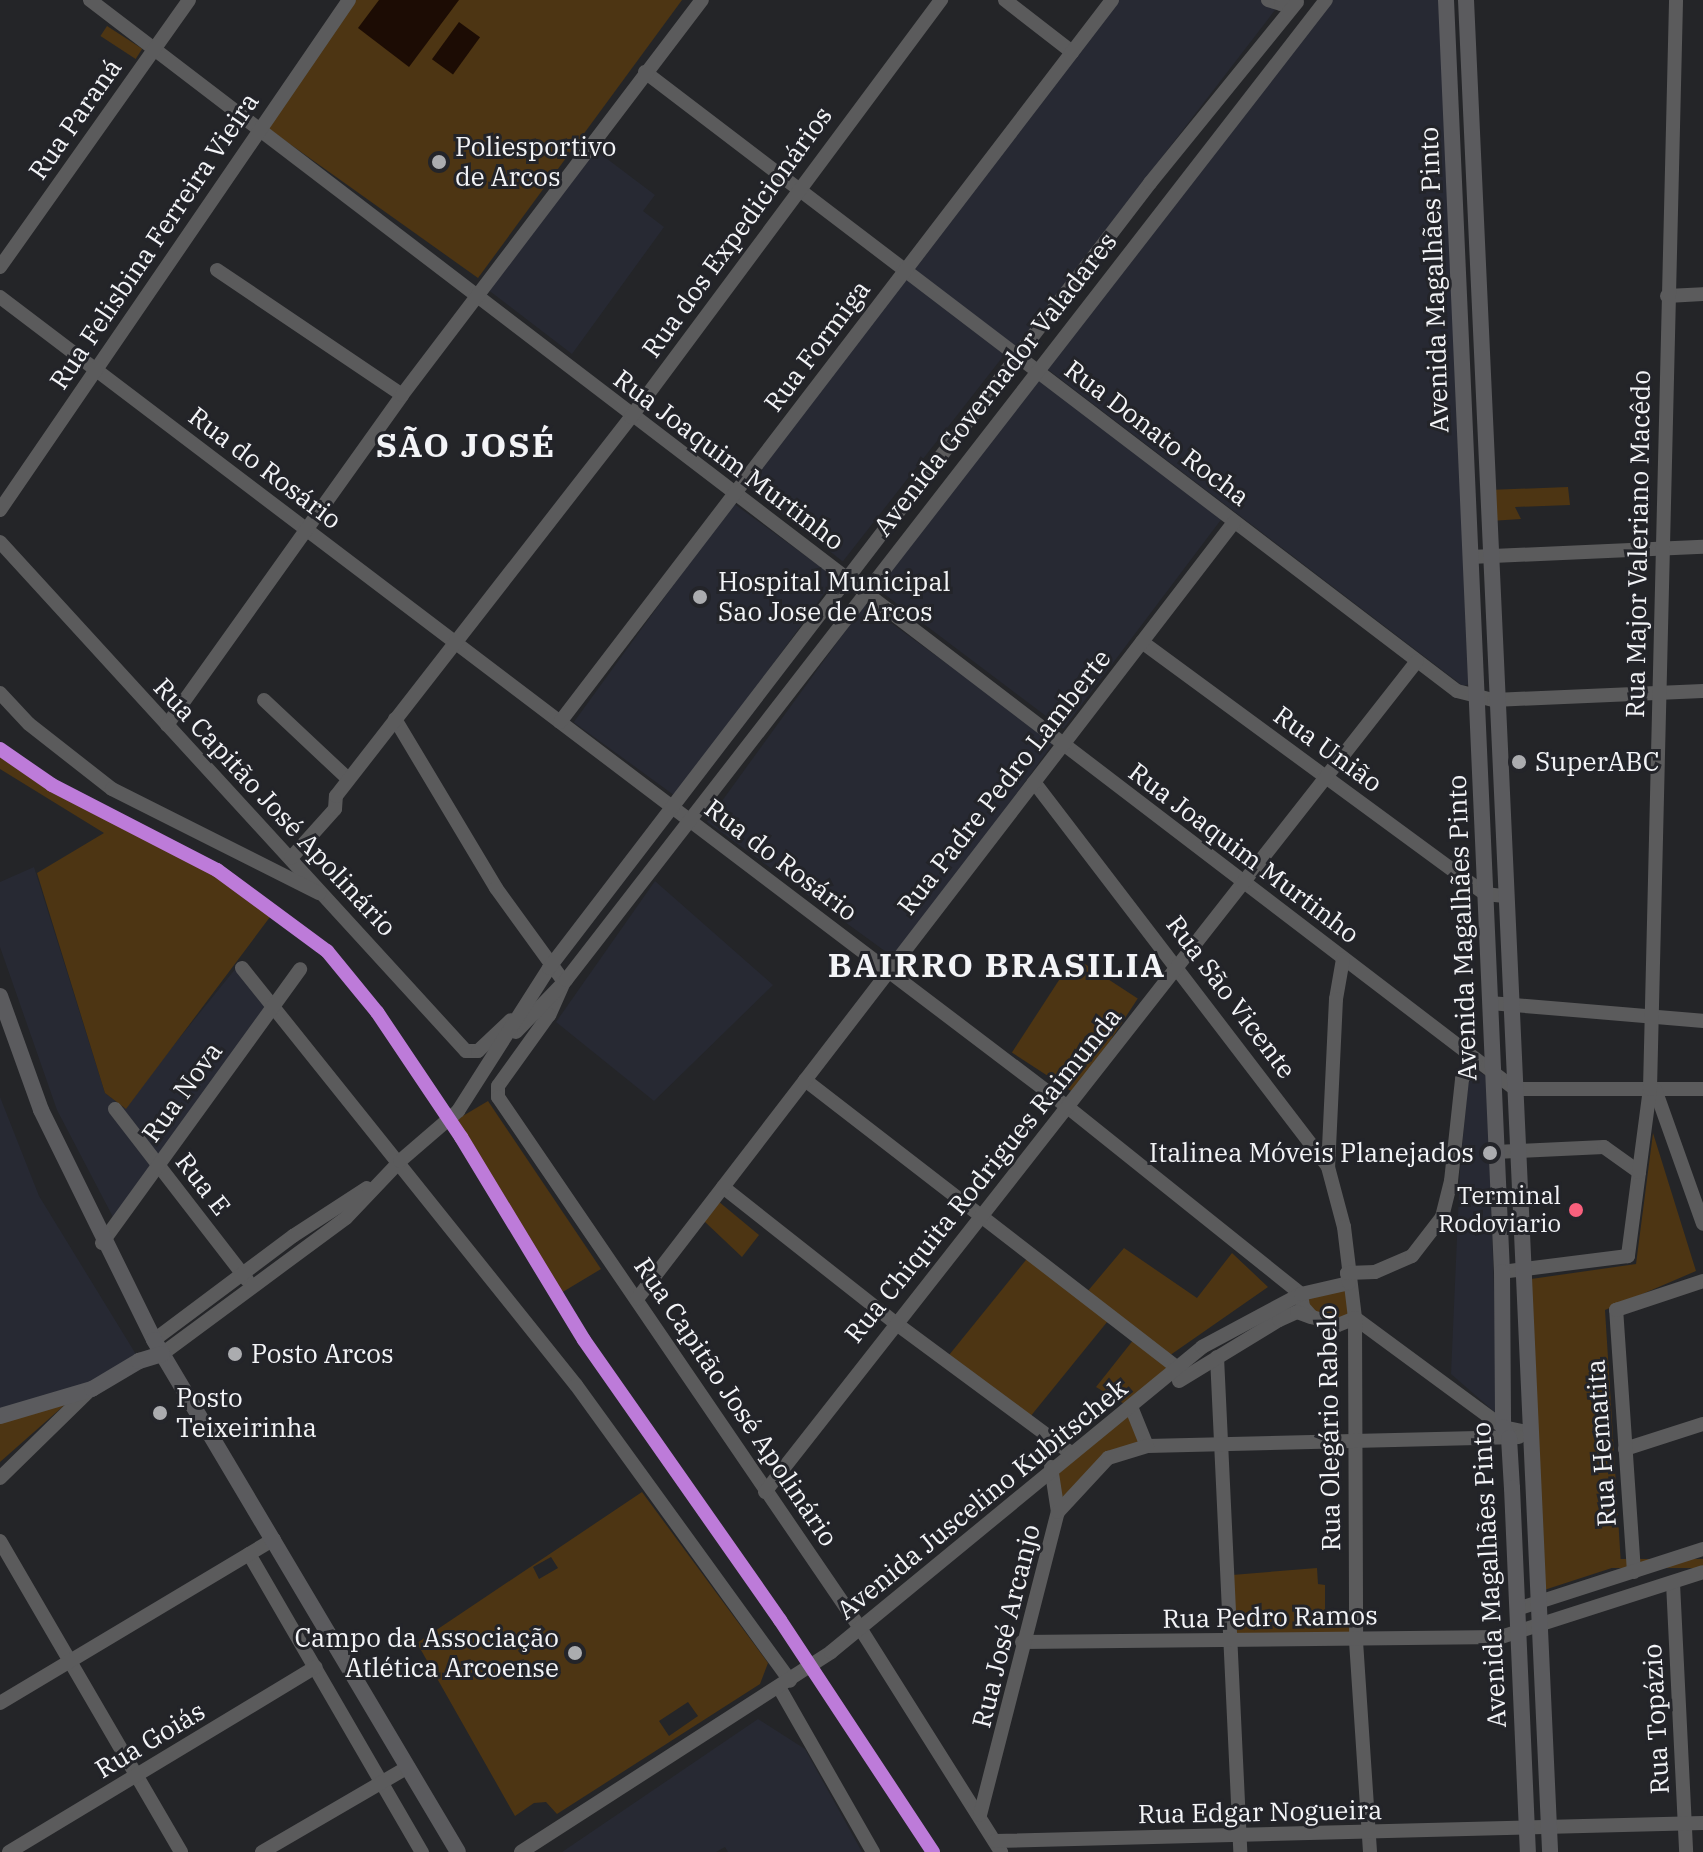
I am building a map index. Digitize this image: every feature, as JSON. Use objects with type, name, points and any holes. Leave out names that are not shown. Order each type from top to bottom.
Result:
[{"type":"main road","name":"Avenida Magalhães Pinto","points":[[1446,0],[1502,1272],[1506,1432],[1528,1852]]},
{"type":"main road","name":"Avenida Magalhães Pinto","points":[[1466,0],[1494,700],[1519,1150],[1550,1852]]},
{"type":"main road","points":[[1456,230],[1475,229]]},
{"type":"main road","points":[[0,996],[41,1110],[102,1243],[158,1347],[458,1852]]},
{"type":"main road","points":[[1492,1053],[1513,1053]]},
{"type":"main road","points":[[0,1416],[92,1389],[158,1347]]},
{"type":"main road","points":[[1523,1750],[1545,1750]]},
{"type":"street","name":"Rua Joaquim Murtinho","points":[[90,0],[631,417],[735,493],[1515,1089]]},
{"type":"street","name":"Rua Paraná","points":[[0,267],[189,0]]},
{"type":"street","name":"Rua Felisbina Ferreira Vieira","points":[[0,510],[349,0]]},
{"type":"street","points":[[167,725],[402,395],[702,0]]},
{"type":"street","name":"Rua dos Expedicionários","points":[[291,858],[335,809],[336,796],[348,779],[631,417],[797,189],[941,0]]},
{"type":"street","points":[[1005,0],[1072,52]]},
{"type":"street","name":"Rua Formiga","points":[[560,722],[1112,0]]},
{"type":"street","points":[[1268,0],[1281,4],[1296,1],[1314,11]]},
{"type":"street","name":"Avenida Governador Valadares","points":[[502,1046],[564,982],[1169,196],[1314,11],[1326,0]]},
{"type":"street","name":"Rua Major Valeriano Macêdo","points":[[1524,1271],[1628,1256],[1652,1089],[1661,549],[1676,0]]},
{"type":"street","name":"Avenida Governador Valadares","points":[[158,1347],[253,1288],[346,1218],[400,1161],[458,1111],[553,964],[1150,183],[1296,1]]},
{"type":"street","name":"Rua Donato Rocha","points":[[645,72],[1457,691],[1494,700],[1703,691]]},
{"type":"street","points":[[1150,183],[1169,196]]},
{"type":"street","points":[[217,270],[402,395]]},
{"type":"street","points":[[1667,296],[1703,294]]},
{"type":"street","name":"Rua do Rosário","points":[[0,297],[1070,1109],[1297,1297],[1312,1317]]},
{"type":"street","name":"Rua Padre Pedro Lamberte","points":[[637,1299],[1234,522]]},
{"type":"street","name":"Rua Capitão José Apolinário","points":[[0,542],[466,1051],[478,1051],[522,1010]]},
{"type":"street","points":[[1470,557],[1703,547]]},
{"type":"street","name":"Rua União","points":[[1142,642],[1485,894]]},
{"type":"street","name":"Rua Chiquita Rodrigues Raimunda","points":[[765,1492],[894,1322],[1070,1109],[1417,661]]},
{"type":"street","points":[[0,693],[29,724],[112,789],[326,896]]},
{"type":"street","points":[[264,700],[348,779]]},
{"type":"street","points":[[395,719],[496,888],[564,982]]},
{"type":"street","name":"Rua São Vicente","points":[[1034,782],[1180,967],[1328,1167]]},
{"type":"street","points":[[246,857],[269,859],[276,843]]},
{"type":"street","points":[[1485,894],[1505,896]]},
{"type":"street","name":"Rua Olegário Rabelo","points":[[1343,959],[1336,999],[1328,1167],[1344,1227],[1347,1273],[1355,1318],[1356,1641],[1370,1852]]},
{"type":"street","points":[[242,968],[400,1161],[576,1385],[790,1681],[873,1852]]},
{"type":"street","name":"Rua Nova","points":[[102,1243],[300,969]]},
{"type":"street","name":"Rua Capitão José Apolinário","points":[[564,982],[549,1015],[498,1086],[498,1097],[860,1628],[998,1846]]},
{"type":"street","points":[[1490,1003],[1703,1021]]},
{"type":"street","points":[[1171,1369],[1297,1297],[1349,1283],[1347,1273],[1392,1266],[1429,1240],[1442,1217],[1451,1181],[1462,1079],[1476,1060]]},
{"type":"street","points":[[805,1080],[983,1217],[1171,1369],[1186,1375]]},
{"type":"street","points":[[1515,1089],[1703,1089]]},
{"type":"street","points":[[1652,1089],[1703,1224]]},
{"type":"street","name":"Rua E","points":[[115,1109],[253,1288]]},
{"type":"street","points":[[1496,1152],[1604,1147],[1639,1172]]},
{"type":"street","name":"Avenida Governador Valadares","points":[[158,1347],[242,1274],[384,1177]]},
{"type":"street","points":[[723,1187],[894,1322],[1070,1452]]},
{"type":"street","points":[[1502,1272],[1524,1271]]},
{"type":"street","name":"Rua Hematita","points":[[1634,1572],[1616,1310],[1703,1281]]},
{"type":"street","name":"Avenida Juscelino Kubitschek","points":[[1163,1383],[1186,1375],[1297,1312],[1312,1317]]},
{"type":"street","points":[[1312,1317],[1338,1325],[1355,1318],[1506,1432],[1532,1435]]},
{"type":"street","points":[[1217,1357],[1237,1847]]},
{"type":"street","name":"Avenida Juscelino Kubitschek","points":[[527,1850],[831,1652],[1051,1467],[1132,1409],[1163,1383],[1171,1369]]},
{"type":"street","points":[[0,1478],[92,1389]]},
{"type":"street","points":[[1132,1409],[1147,1446]]},
{"type":"street","points":[[1625,1449],[1703,1424]]},
{"type":"street","name":"Rua José Arcanjo","points":[[980,1815],[1001,1746],[1022,1642],[1058,1512],[1108,1458],[1147,1446],[1221,1441],[1506,1432]]},
{"type":"street","points":[[1051,1467],[1058,1512]]},
{"type":"street","points":[[0,1703],[274,1539]]},
{"type":"street","points":[[0,1541],[181,1852]]},
{"type":"street","points":[[1517,1609],[1703,1549]]},
{"type":"street","points":[[249,1554],[383,1780],[422,1852]]},
{"type":"street","name":"Rua Pedro Ramos","points":[[1022,1642],[1229,1643],[1518,1635],[1703,1572]]},
{"type":"street","name":"Rua Topázio","points":[[1673,1583],[1686,1852]]},
{"type":"street","name":"Rua Goiás","points":[[9,1852],[316,1667]]},
{"type":"street","points":[[262,1852],[408,1767]]},
{"type":"street","name":"Rua Edgar Nogueira","points":[[998,1846],[1237,1847],[1370,1834],[1703,1823]]},
{"type":"shaded area","name":"Poliesportivo de Arcos","points":[[356,0],[682,0],[478,278],[266,127]]},
{"type":"shaded area","points":[[379,0],[459,0],[409,67],[358,28]]},
{"type":"shaded area","points":[[1118,0],[1261,0],[1275,10],[1016,347],[911,267]]},
{"type":"shaded area","points":[[1326,0],[1439,0],[1470,684],[1463,686],[1046,368]]},
{"type":"shaded area","points":[[459,22],[480,37],[453,74],[432,59]]},
{"type":"shaded area","points":[[107,26],[142,49],[136,59],[100,36]]},
{"type":"shaded area","points":[[594,149],[655,195],[643,211],[664,227],[572,354],[487,289]]},
{"type":"shaded area","points":[[907,278],[1005,354],[843,562],[745,485]]},
{"type":"shaded area","points":[[1036,378],[1222,518],[1063,729],[877,589]]},
{"type":"shaded area","points":[[1568,487],[1570,505],[1515,507],[1521,519],[1490,521],[1488,490]]},
{"type":"shaded area","points":[[733,503],[836,578],[676,797],[574,722]]},
{"type":"shaded area","points":[[865,604],[1054,742],[896,959],[707,822]]},
{"type":"shaded area","points":[[0,755],[218,876],[273,913],[126,1109],[105,1093],[37,873],[104,833],[0,769]]},
{"type":"shaded area","points":[[34,867],[105,1093],[118,1103],[110,1114],[153,1163],[114,1219],[57,1110],[0,947],[0,882]]},
{"type":"shaded area","points":[[655,881],[773,985],[654,1101],[556,1022]]},
{"type":"shaded area","points":[[1074,957],[1138,998],[1076,1094],[1012,1053]]},
{"type":"shaded area","points":[[236,968],[271,1005],[157,1156],[122,1109]]},
{"type":"shaded area","points":[[1476,1071],[1487,1076],[1498,1415],[1451,1374],[1460,1170],[1468,1084]]},
{"type":"shaded area","points":[[0,1097],[39,1196],[137,1356],[82,1387],[0,1409]]},
{"type":"shaded area","points":[[488,1101],[601,1269],[561,1293],[456,1120]]},
{"type":"shaded area","points":[[1653,1133],[1696,1271],[1605,1310],[1621,1565],[1538,1592],[1531,1279],[1636,1264]]},
{"type":"shaded area","points":[[718,1201],[759,1235],[742,1257],[704,1221]]},
{"type":"shaded area","points":[[1124,1248],[1197,1298],[1232,1253],[1268,1287],[1166,1358],[1087,1292]]},
{"type":"shaded area","points":[[1030,1255],[1109,1319],[1024,1424],[945,1360]]},
{"type":"shaded area","points":[[1349,1283],[1355,1318],[1324,1324],[1301,1294]]},
{"type":"shaded area","points":[[1134,1339],[1171,1369],[1132,1409],[1147,1446],[1122,1451],[1058,1512],[1051,1467],[1131,1408],[1096,1387]]},
{"type":"shaded area","points":[[68,1402],[0,1462],[0,1423]]},
{"type":"shaded area","points":[[642,1492],[768,1663],[760,1684],[557,1814],[546,1802],[534,1803],[515,1816],[417,1643]],"holes":[[[551,1557],[558,1568],[539,1579],[533,1567]],[[688,1702],[698,1716],[669,1736],[659,1721]]]},
{"type":"shaded area","points":[[1538,1559],[1703,1559],[1703,1568],[1538,1568]]},
{"type":"shaded area","points":[[1317,1568],[1318,1584],[1325,1585],[1325,1619],[1348,1618],[1351,1636],[1235,1637],[1232,1575]]},
{"type":"shaded area","points":[[758,1719],[805,1749],[862,1852],[728,1852],[725,1847],[716,1852],[562,1852]]},
{"type":"transit line","points":[[0,749],[52,785],[217,870],[327,951],[377,1012],[461,1137],[584,1340],[780,1620],[933,1852]]},
{"type":"place","name":"Poliesportivo de Arcos","points":[[439,162]]},
{"type":"place","name":"Hospital Municipal Sao Jose de Arcos","points":[[700,597]]},
{"type":"place","name":"SuperABC","points":[[1519,762]]},
{"type":"place","name":"Italinea Móveis Planejados","points":[[1490,1153]]},
{"type":"place","name":"Terminal Rodoviario","points":[[1576,1210]]},
{"type":"place","name":"Posto Arcos","points":[[235,1354]]},
{"type":"place","name":"Posto Teixeirinha","points":[[160,1413]]},
{"type":"place","name":"Campo da Associação Atlética Arcoense","points":[[575,1653]]},
{"type":"district","name":"SÃO JOSÉ","points":[[466,445]]},
{"type":"district","name":"BAIRRO BRASILIA","points":[[997,965]]}]
